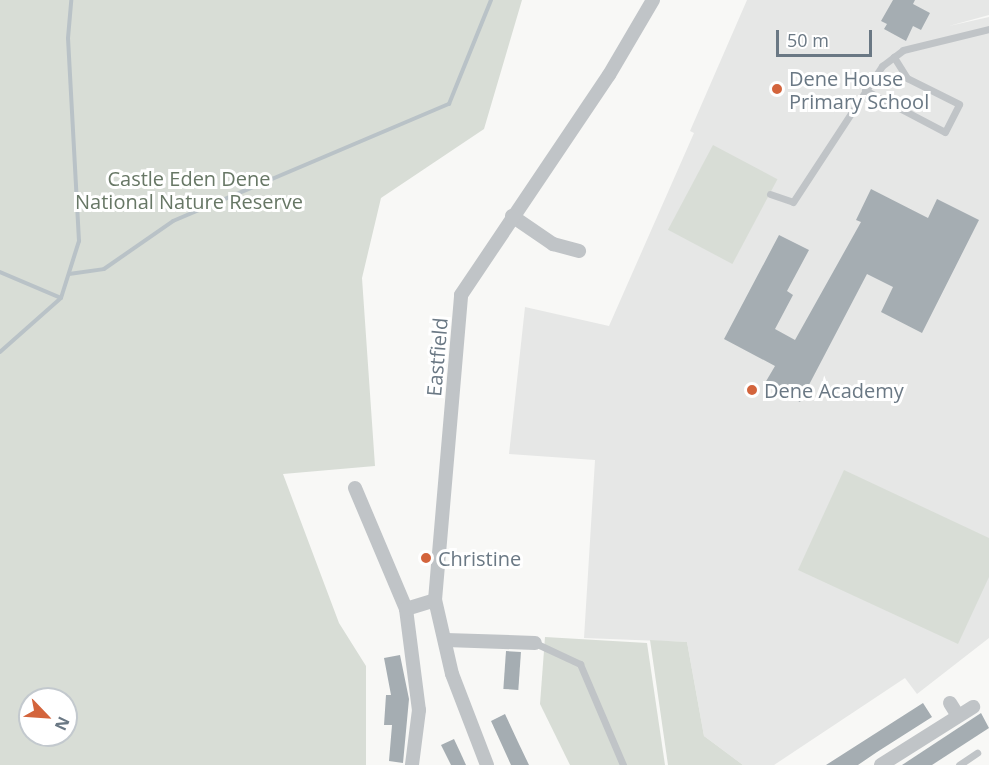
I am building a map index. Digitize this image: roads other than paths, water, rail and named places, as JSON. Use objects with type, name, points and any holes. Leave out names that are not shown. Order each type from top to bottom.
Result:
[{"type":"street","name":"Eastfield","points":[[487,765],[452,674],[435,600],[461,295],[609,75],[653,0]]},
{"type":"street","points":[[512,216],[553,244],[579,251]]},
{"type":"street","points":[[355,488],[406,609],[419,710],[412,765]]},
{"type":"street","points":[[406,609],[435,600]]},
{"type":"street","points":[[446,640],[535,643]]},
{"type":"street","points":[[950,703],[958,716]]},
{"type":"street","points":[[881,765],[973,707]]},
{"type":"lane","points":[[770,194],[793,202],[864,90],[882,66],[903,50],[989,29]]},
{"type":"lane","points":[[864,90],[945,132],[959,104],[907,78],[894,57]]},
{"type":"lane","points":[[535,643],[580,664],[623,765]]},
{"type":"lane","points":[[959,765],[977,753]]},
{"type":"waterway","points":[[0,352],[61,298],[79,241],[68,38],[71,0]]},
{"type":"waterway","points":[[69,274],[104,269],[173,221],[449,104],[491,0]]},
{"type":"waterway","points":[[0,272],[61,298]]},
{"type":"place","name":"Dene House Primary School","points":[[777,89]]},
{"type":"place","name":"Dene Academy","points":[[752,390]]},
{"type":"place","name":"Christine","points":[[426,558]]},
{"type":"park label","name":"Castle Eden Dene National Nature Reserve","points":[[189,190]]}]
